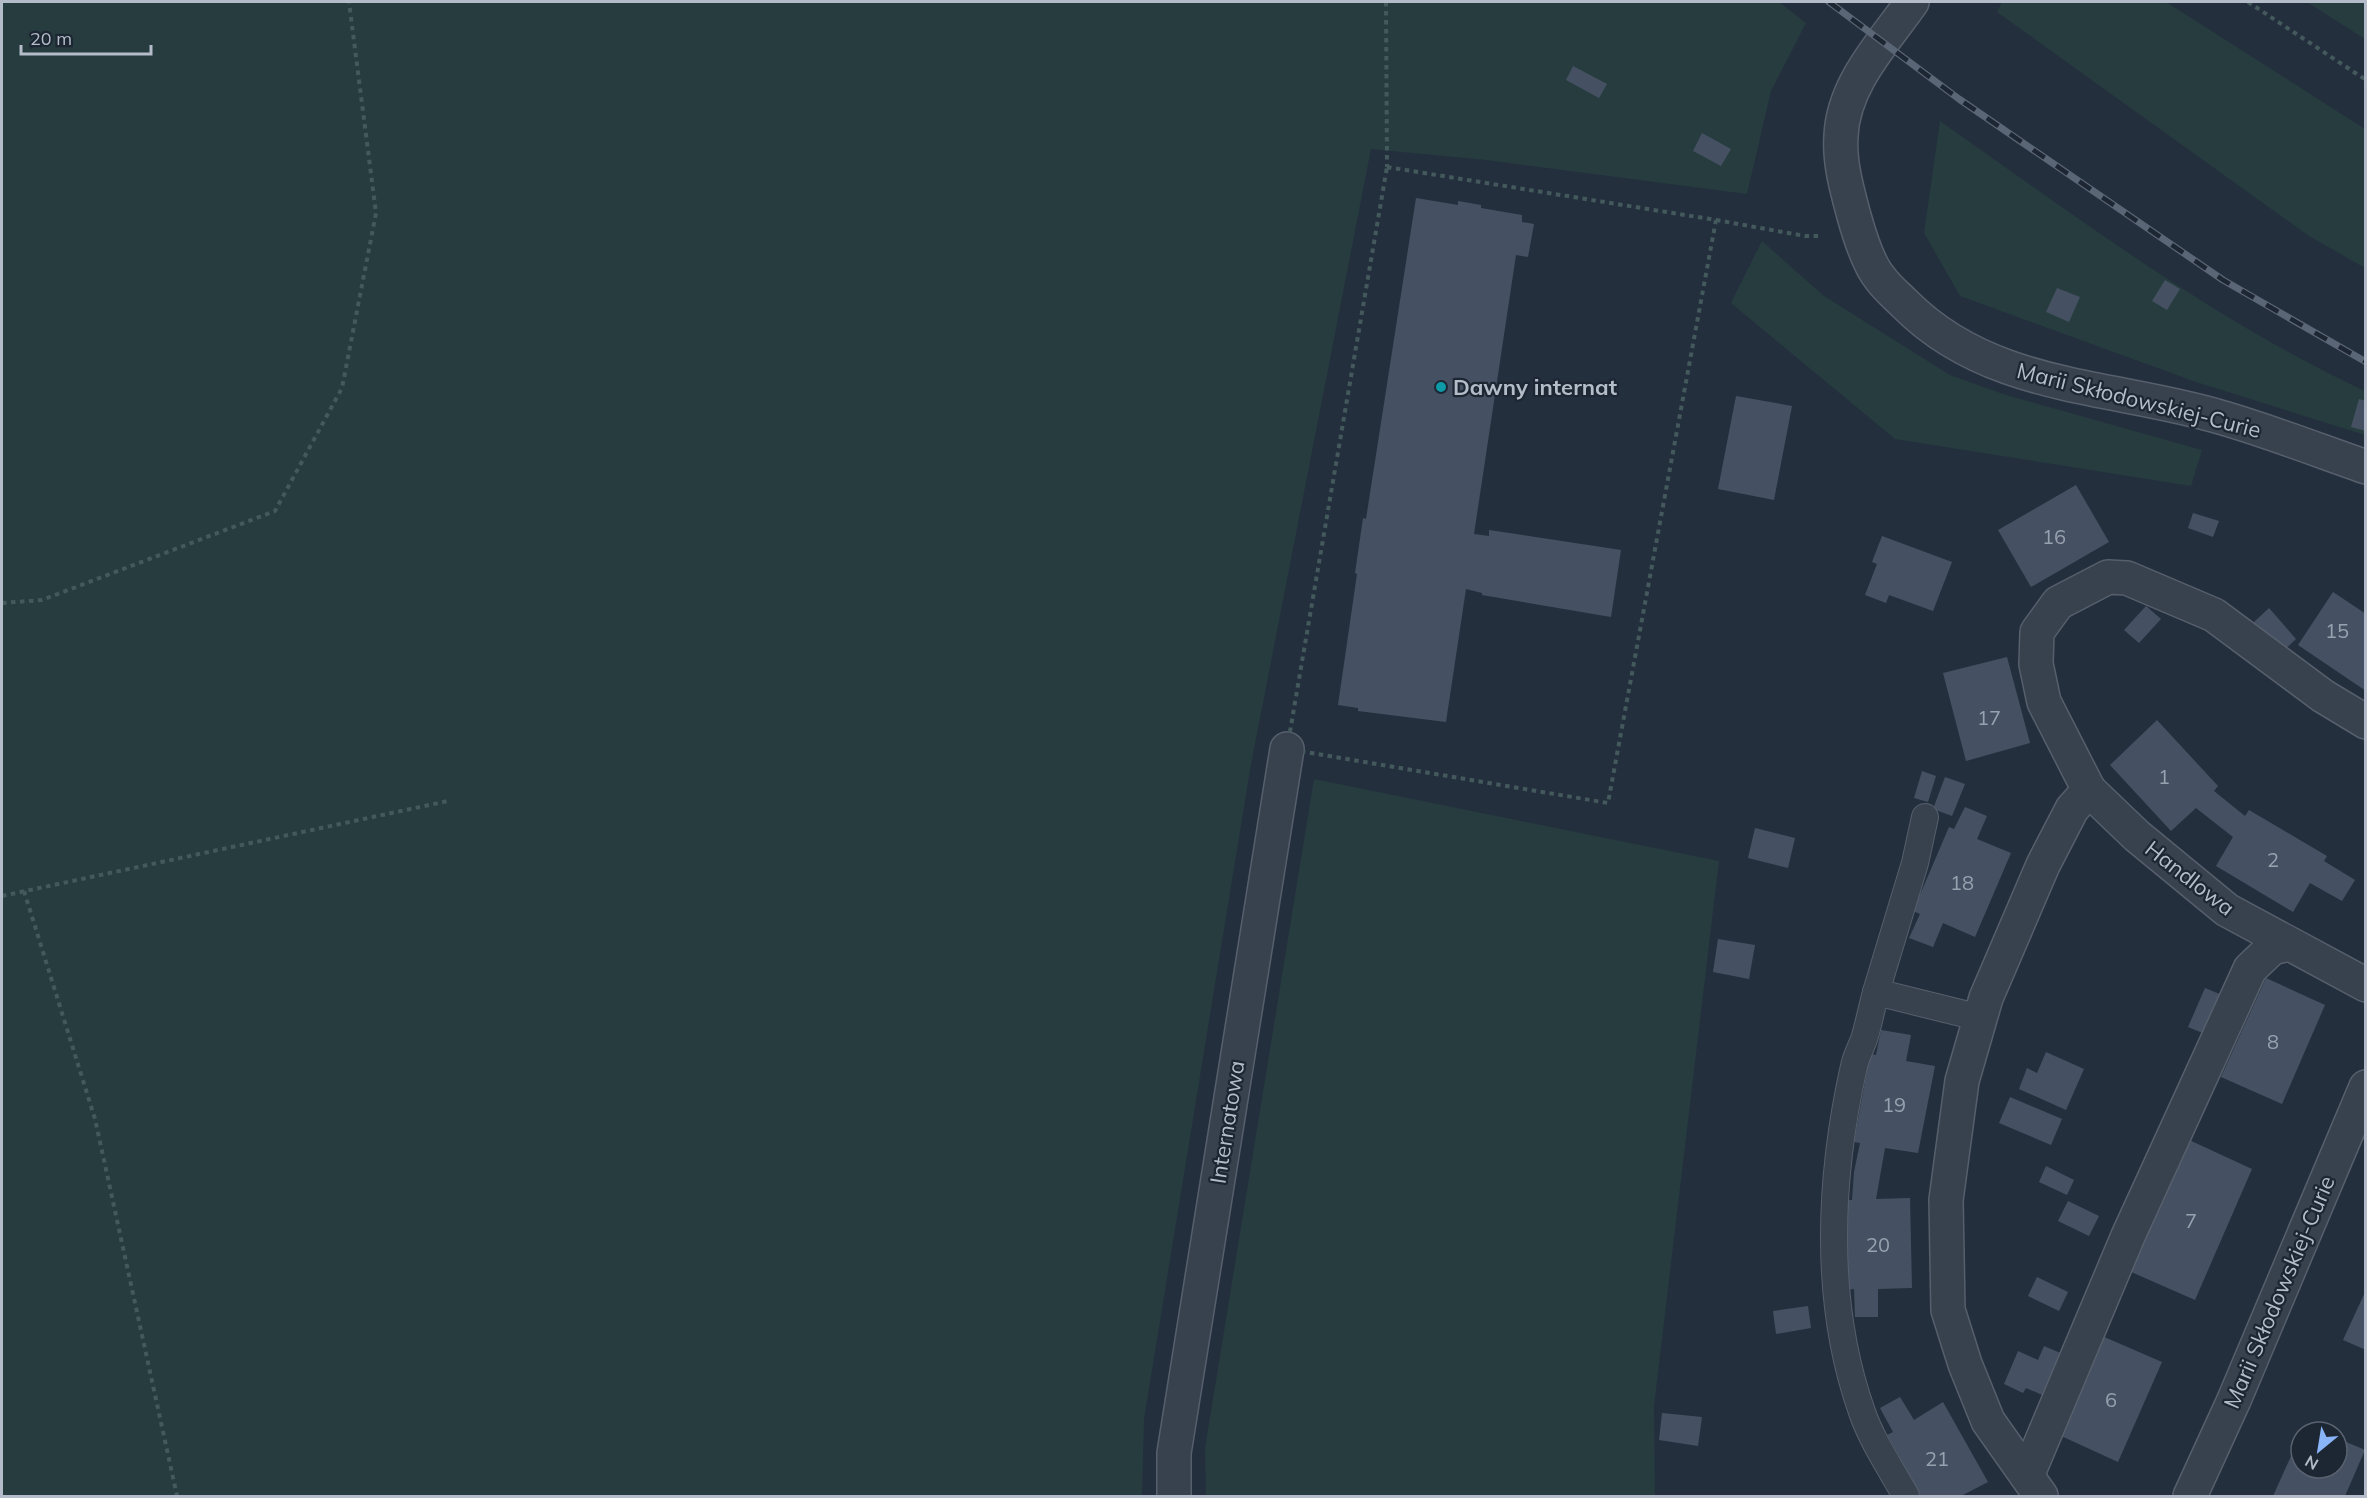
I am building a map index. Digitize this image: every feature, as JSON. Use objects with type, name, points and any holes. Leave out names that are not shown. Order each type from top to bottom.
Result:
[{"type":"street","name":"Marii Skłodowskiej-Curie","points":[[1912,2],[1856,82],[1846,107],[1841,136],[1845,180],[1860,236],[1878,277],[1917,316],[1956,345],[2001,364],[2051,381],[2218,416],[2366,466]]},
{"type":"street","name":"Handlowa","points":[[2366,722],[2323,696],[2214,615],[2127,578],[2108,577],[2058,603],[2037,632],[2036,664],[2044,702],[2089,790],[2137,836],[2227,910],[2366,984]]},
{"type":"street","name":"Internatowa","points":[[1174,1497],[1174,1453],[1287,749]]},
{"type":"street","points":[[2036,1491],[1989,1421],[1965,1364],[1948,1310],[1946,1200],[1962,1081],[1986,998],[2043,866],[2072,809],[2089,790]]},
{"type":"street","points":[[2036,1491],[2128,1236],[2250,969],[2272,948],[2289,944]]},
{"type":"street","name":"Marii Skłodowskiej-Curie","points":[[2190,1497],[2234,1400],[2366,1087]]},
{"type":"lane","points":[[1906,1497],[1863,1414],[1849,1372],[1833,1248],[1836,1187],[1854,1064],[1865,1037],[1876,992],[1915,863],[1925,817]]},
{"type":"lane","points":[[1876,992],[1981,1018]]},
{"type":"path","points":[[2,603],[42,600],[275,511],[342,388],[376,213],[349,2]]},
{"type":"path","points":[[1386,2],[1387,167],[1287,749],[1608,803],[1716,220]]},
{"type":"path","points":[[2248,2],[2366,80]]},
{"type":"path","points":[[1387,167],[1805,236],[1860,236]]},
{"type":"path","points":[[2,896],[448,801]]},
{"type":"path","points":[[24,891],[95,1119],[177,1497]]},
{"type":"green space","points":[[2,2],[1779,2],[1806,23],[1771,91],[1747,194],[1486,160],[1371,149],[1251,764],[1144,1419],[1142,1496],[2,1496]]},
{"type":"green space","points":[[2002,2],[2166,2],[2365,129],[2365,268],[2309,236],[1997,12]]},
{"type":"green space","points":[[2307,2],[2365,2],[2365,39]]},
{"type":"green space","points":[[1940,121],[2095,230],[2200,300],[2309,363],[2365,391],[2365,435],[2196,382],[1960,296],[1924,233]]},
{"type":"green space","points":[[1762,241],[1824,296],[1950,375],[2006,395],[2202,450],[2191,486],[1895,439],[1731,303]]},
{"type":"green space","points":[[1314,779],[1719,861],[1654,1406],[1655,1496],[1206,1496],[1205,1448]]},
{"type":"building","points":[[1573,66],[1607,84],[1599,98],[1566,80]]},
{"type":"building","points":[[1702,133],[1731,149],[1721,166],[1693,151]]},
{"type":"building","name":"Dawny internat","points":[[1416,198],[1458,205],[1458,201],[1481,205],[1481,208],[1522,215],[1522,222],[1534,224],[1528,257],[1516,255],[1474,534],[1489,536],[1489,530],[1621,550],[1611,617],[1482,595],[1482,593],[1466,589],[1446,722],[1358,711],[1358,708],[1338,705],[1363,518],[1366,519]]},
{"type":"building","points":[[2165,280],[2180,289],[2167,310],[2152,301]]},
{"type":"building","points":[[2057,288],[2080,297],[2069,322],[2046,312]]},
{"type":"building","points":[[1736,396],[1792,406],[1774,500],[1718,489]]},
{"type":"building","points":[[2359,399],[2366,401],[2366,431],[2351,427]]},
{"type":"building","points":[[2076,485],[2109,542],[2031,587],[1998,530]]},
{"type":"building","points":[[2193,513],[2219,521],[2213,537],[2188,528]]},
{"type":"building","points":[[1882,536],[1952,562],[1933,611],[1889,595],[1886,603],[1865,595],[1877,564],[1872,562]]},
{"type":"building","points":[[2333,592],[2366,614],[2366,691],[2298,645]]},
{"type":"building","points":[[2146,606],[2161,619],[2139,643],[2124,630]]},
{"type":"building","points":[[2269,608],[2296,639],[2280,654],[2253,623]]},
{"type":"building","points":[[2007,657],[2030,743],[1966,761],[1943,673]]},
{"type":"building","points":[[2157,720],[2218,786],[2214,791],[2245,816],[2249,810],[2327,856],[2324,861],[2355,880],[2342,901],[2310,883],[2293,912],[2216,866],[2233,837],[2196,808],[2171,831],[2110,765]]},
{"type":"building","points":[[1922,771],[1936,776],[1928,802],[1914,798]]},
{"type":"building","points":[[1945,777],[1965,784],[1952,816],[1933,809]]},
{"type":"building","points":[[1965,807],[1987,816],[1977,839],[2011,853],[1975,937],[1943,923],[1933,947],[1909,938],[1920,914],[1913,911],[1949,827],[1954,829]]},
{"type":"building","points":[[1755,828],[1795,838],[1788,868],[1748,858]]},
{"type":"building","points":[[1718,939],[1755,945],[1749,979],[1713,972]]},
{"type":"building","points":[[2266,978],[2325,1005],[2282,1104],[2221,1077]]},
{"type":"building","points":[[2205,988],[2222,995],[2205,1034],[2188,1027]]},
{"type":"building","points":[[1881,1030],[1911,1035],[1906,1061],[1935,1066],[1918,1153],[1885,1148],[1876,1199],[1910,1198],[1912,1288],[1878,1289],[1878,1317],[1855,1317],[1854,1289],[1847,1290],[1844,1200],[1852,1200],[1854,1172],[1860,1143],[1854,1142],[1870,1054],[1876,1055]]},
{"type":"building","points":[[2046,1052],[2084,1069],[2066,1110],[2019,1089],[2027,1068],[2037,1073]]},
{"type":"building","points":[[2010,1097],[2062,1119],[2051,1145],[1999,1123]]},
{"type":"building","points":[[2187,1139],[2252,1169],[2195,1300],[2129,1271]]},
{"type":"building","points":[[2046,1166],[2074,1180],[2067,1195],[2039,1182]]},
{"type":"building","points":[[2068,1201],[2099,1216],[2089,1236],[2058,1221]]},
{"type":"building","points":[[2037,1277],[2068,1292],[2059,1311],[2028,1296]]},
{"type":"building","points":[[2366,1290],[2366,1350],[2343,1340]]},
{"type":"building","points":[[1808,1306],[1811,1328],[1776,1334],[1773,1311]]},
{"type":"building","points":[[2102,1336],[2162,1362],[2118,1462],[2059,1435]]},
{"type":"building","points":[[2044,1346],[2065,1355],[2047,1397],[2026,1388],[2023,1393],[2004,1384],[2018,1351],[2038,1360]]},
{"type":"building","points":[[1900,1397],[1914,1420],[1943,1402],[1988,1482],[1961,1496],[1921,1496],[1887,1435],[1893,1432],[1880,1408]]},
{"type":"building","points":[[1662,1413],[1702,1417],[1698,1446],[1659,1440]]},
{"type":"building","points":[[2349,1443],[2365,1450],[2345,1496],[2273,1496],[2289,1461],[2289,1480],[2349,1480]]},
{"type":"railway","points":[[1829,2],[1959,99],[2223,280],[2366,362]]},
{"type":"place","name":"Dawny internat","points":[[1441,387]]}]
